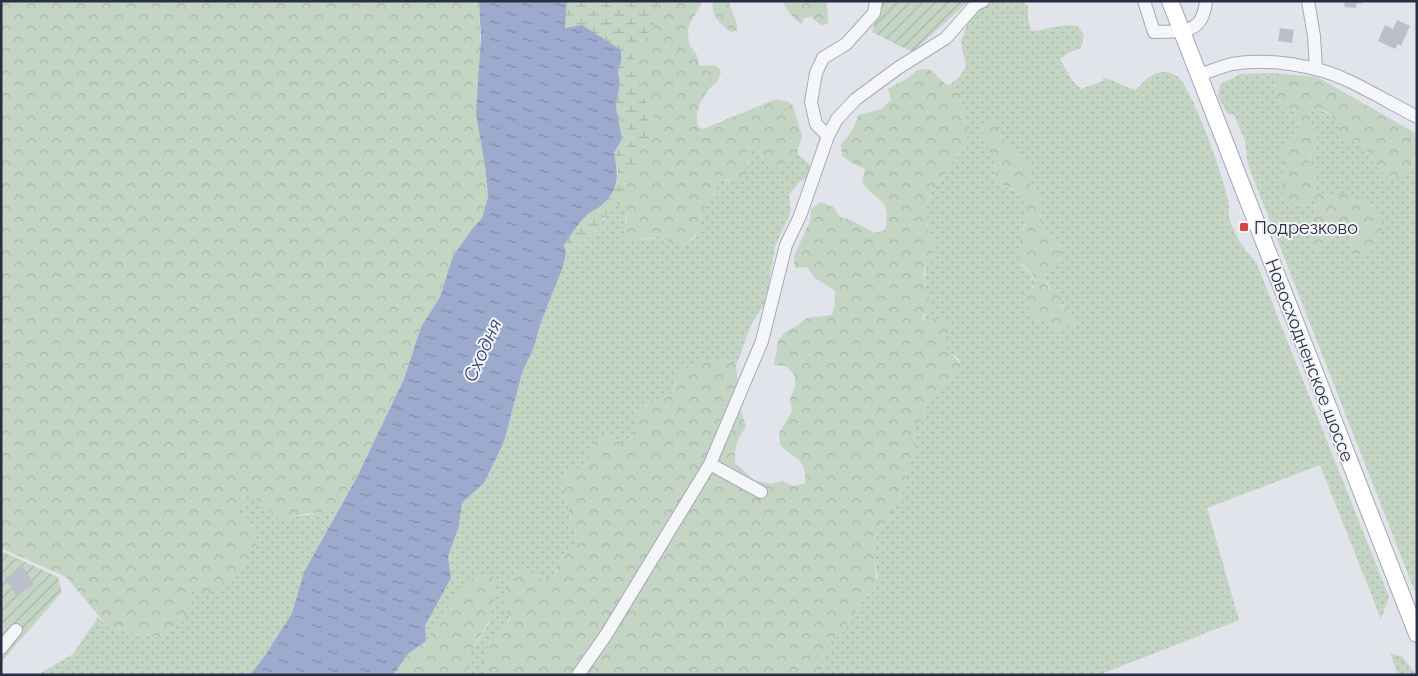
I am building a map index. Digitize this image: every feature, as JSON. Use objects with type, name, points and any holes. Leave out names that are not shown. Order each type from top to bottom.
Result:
[{"type":"main road","name":"Новосходненское шоссе","points":[[1170,1],[1417,634]]},
{"type":"street","points":[[828,136],[816,124],[811,102],[816,74],[823,58],[846,44],[874,13],[876,1]]},
{"type":"street","points":[[578,675],[606,635],[710,464],[762,341],[786,245],[800,216],[828,136],[837,119],[856,99],[898,68],[946,38],[975,5],[983,1]]},
{"type":"street","points":[[1144,1],[1154,32],[1182,32],[1199,23],[1204,15],[1206,1]]},
{"type":"street","points":[[1308,1],[1314,36],[1316,69]]},
{"type":"street","points":[[1199,75],[1231,65],[1251,62],[1316,69],[1348,80],[1417,118]]},
{"type":"street","points":[[710,464],[761,492]]},
{"type":"street","points":[[1,648],[16,630]]},
{"type":"green space","points":[[1,1],[479,1],[485,165],[488,197],[482,218],[453,256],[440,297],[421,327],[404,379],[357,477],[340,507],[327,512],[279,519],[249,492],[243,493],[242,511],[252,526],[256,544],[242,566],[211,593],[192,592],[186,618],[161,638],[110,629],[66,577],[1,548]]},
{"type":"green space","points":[[567,1],[658,1],[654,26],[648,36],[637,45],[634,58],[636,69],[642,82],[644,99],[654,118],[648,139],[640,151],[633,172],[627,179],[626,191],[621,204],[610,210],[595,231],[577,247],[566,253],[564,245],[572,233],[589,213],[604,204],[618,173],[614,153],[622,139],[616,107],[620,83],[618,72],[621,62],[565,28]]},
{"type":"green space","points":[[658,1],[703,1],[689,25],[689,44],[697,55],[699,66],[712,65],[718,67],[721,72],[718,80],[709,89],[700,104],[697,113],[698,126],[703,129],[776,99],[789,102],[793,106],[802,136],[797,153],[778,168],[766,165],[757,148],[751,147],[747,152],[748,166],[746,174],[736,183],[724,179],[719,180],[713,195],[706,201],[702,220],[694,237],[684,244],[678,245],[670,243],[664,236],[627,241],[624,236],[628,211],[621,204],[626,191],[627,179],[633,172],[640,151],[648,139],[654,118],[644,99],[642,82],[636,69],[634,58],[637,45],[648,36],[654,26]]},
{"type":"green space","points":[[713,1],[729,1],[737,23],[737,31],[731,32],[717,19],[713,11]]},
{"type":"green space","points":[[783,1],[827,1],[827,24],[821,25],[811,17],[804,18],[802,24],[790,14]]},
{"type":"green space","points":[[881,1],[969,1],[912,52],[872,32]]},
{"type":"green space","points":[[994,1],[1022,1],[1028,6],[1028,19],[1031,31],[1066,25],[1078,26],[1084,36],[1081,48],[1070,52],[1060,59],[1072,80],[1081,89],[1103,81],[1103,78],[1136,90],[1150,77],[1163,72],[1168,72],[1178,77],[1184,85],[1200,117],[1216,158],[1227,194],[1229,216],[1234,232],[1256,262],[1389,597],[1381,619],[1320,465],[1207,508],[1239,620],[1099,675],[821,675],[824,653],[831,641],[841,634],[878,578],[874,553],[875,539],[883,526],[890,520],[893,508],[905,487],[905,474],[916,451],[914,426],[924,418],[927,402],[944,384],[963,369],[958,358],[947,351],[942,340],[951,332],[923,327],[926,264],[934,242],[928,230],[927,205],[931,193],[967,143],[967,130],[961,92],[948,86],[958,78],[966,67],[961,42],[969,19],[980,6]],"holes":[[[998,129],[1009,150],[1020,155],[1030,169],[1030,183],[1038,192],[1042,204],[1041,229],[1060,246],[1060,258],[1044,277],[1055,297],[1071,313],[1055,332],[1046,323],[1034,319],[1032,287],[1037,285],[1031,274],[1022,265],[1022,234],[1027,219],[1027,206],[1025,201],[1016,192],[999,184],[994,170],[994,150]]]},
{"type":"green space","points":[[929,69],[948,86],[961,92],[967,130],[967,143],[931,193],[927,205],[928,230],[934,242],[934,255],[928,260],[924,269],[924,280],[926,291],[933,305],[923,314],[923,326],[933,319],[945,322],[951,332],[942,340],[963,369],[944,384],[927,402],[924,418],[915,426],[916,451],[905,474],[905,487],[893,508],[890,520],[881,528],[874,544],[876,591],[865,597],[841,634],[831,642],[824,653],[821,675],[486,675],[487,647],[505,629],[510,618],[505,607],[514,572],[525,569],[546,581],[556,573],[565,553],[574,545],[576,531],[561,485],[564,471],[576,469],[587,464],[595,441],[602,432],[623,444],[632,436],[639,413],[648,405],[672,394],[679,371],[702,360],[726,359],[736,366],[739,403],[746,427],[737,444],[735,463],[754,480],[771,484],[782,481],[794,486],[805,483],[802,464],[780,445],[779,433],[792,411],[790,399],[795,387],[795,376],[786,366],[774,365],[778,341],[786,331],[797,326],[807,318],[832,315],[835,304],[835,291],[815,278],[807,267],[795,268],[794,256],[810,221],[811,209],[821,202],[833,207],[840,217],[851,220],[874,233],[885,230],[887,219],[885,206],[862,182],[865,169],[842,156],[841,144],[852,131],[858,115],[882,109],[891,100],[888,89],[908,78],[917,70]]},
{"type":"green space","points":[[1273,73],[1276,92],[1281,104],[1292,110],[1299,120],[1298,132],[1281,151],[1284,164],[1281,190],[1301,206],[1312,199],[1315,203],[1313,216],[1332,240],[1337,229],[1343,227],[1348,232],[1352,251],[1369,250],[1372,243],[1381,235],[1375,210],[1364,203],[1322,194],[1317,191],[1314,184],[1313,171],[1309,166],[1309,160],[1318,143],[1315,130],[1310,126],[1309,121],[1314,109],[1332,116],[1350,139],[1362,143],[1376,166],[1390,179],[1403,176],[1417,161],[1417,597],[1248,165],[1245,141],[1234,115],[1227,113],[1218,96],[1220,84],[1240,74]]},
{"type":"green space","points":[[1273,73],[1317,77],[1417,134],[1417,161],[1403,176],[1390,179],[1376,166],[1362,143],[1344,137],[1331,115],[1314,109],[1310,113],[1310,126],[1315,129],[1318,143],[1310,156],[1309,163],[1316,187],[1322,194],[1347,193],[1375,210],[1382,229],[1381,235],[1372,243],[1369,250],[1357,255],[1352,251],[1348,232],[1343,227],[1337,229],[1326,245],[1315,249],[1306,225],[1316,208],[1314,202],[1312,199],[1301,206],[1288,201],[1281,190],[1284,164],[1281,151],[1298,132],[1299,120],[1292,110],[1281,104],[1276,92]]},
{"type":"green space","points":[[992,118],[1009,150],[1020,155],[1030,169],[1030,183],[1038,192],[1042,204],[1041,229],[1060,246],[1060,258],[1044,277],[1049,289],[1061,293],[1061,306],[1071,313],[1076,324],[1055,332],[1046,323],[1034,319],[1024,296],[1036,285],[1032,274],[1022,263],[1019,256],[1019,243],[1027,219],[1027,206],[1025,200],[1011,188],[999,184],[981,124]]},
{"type":"green space","points":[[751,147],[757,148],[762,159],[778,168],[797,153],[810,165],[808,177],[799,182],[789,195],[791,211],[775,247],[766,302],[752,323],[736,366],[726,359],[675,382],[672,394],[648,405],[639,413],[632,436],[623,444],[602,432],[595,442],[587,464],[576,469],[564,471],[566,496],[571,520],[576,531],[574,545],[565,553],[556,573],[546,581],[525,569],[505,629],[495,637],[486,675],[468,675],[465,669],[468,657],[489,623],[467,583],[426,641],[425,626],[451,578],[448,557],[459,526],[462,503],[484,483],[504,442],[522,373],[534,347],[541,322],[563,267],[566,253],[577,247],[595,231],[610,210],[621,204],[628,210],[625,223],[640,240],[664,236],[671,243],[679,245],[687,243],[695,237],[706,201],[713,195],[719,180],[724,179],[730,182],[749,164],[747,152]]},
{"type":"green space","points":[[249,492],[279,519],[318,513],[340,507],[304,572],[292,613],[250,675],[37,675],[73,654],[98,617],[110,629],[192,592],[252,526],[242,511],[243,493]]},
{"type":"green space","points":[[1,551],[58,577],[62,592],[1,662]]},
{"type":"green space","points":[[492,574],[495,590],[494,603],[487,624],[475,645],[465,669],[468,675],[393,675],[408,654],[426,641],[444,611],[467,583],[478,575]]},
{"type":"green space","points":[[1390,653],[1402,657],[1417,675],[1398,675]]},
{"type":"water","name":"Сходня","points":[[479,1],[567,1],[565,28],[582,25],[621,50],[621,62],[618,72],[620,83],[616,107],[622,139],[614,153],[617,173],[613,191],[602,205],[585,217],[564,245],[566,253],[563,267],[541,322],[534,347],[522,373],[504,442],[484,483],[462,503],[459,526],[448,557],[451,578],[425,626],[426,641],[408,654],[393,675],[250,675],[292,613],[304,572],[357,477],[404,379],[421,327],[440,297],[453,256],[482,218],[488,197],[485,165],[476,114],[481,39]]},
{"type":"building","points":[[1345,1],[1362,1],[1361,4],[1357,3],[1356,8],[1344,7]]},
{"type":"building","points":[[1397,20],[1410,26],[1401,46],[1398,44],[1395,49],[1378,41],[1385,25],[1393,29]]},
{"type":"building","points":[[1280,28],[1294,30],[1292,43],[1278,41]]},
{"type":"building","points":[[23,567],[34,585],[16,596],[5,578]]},
{"type":"place","name":"Подрезково","points":[[1244,227]]}]
